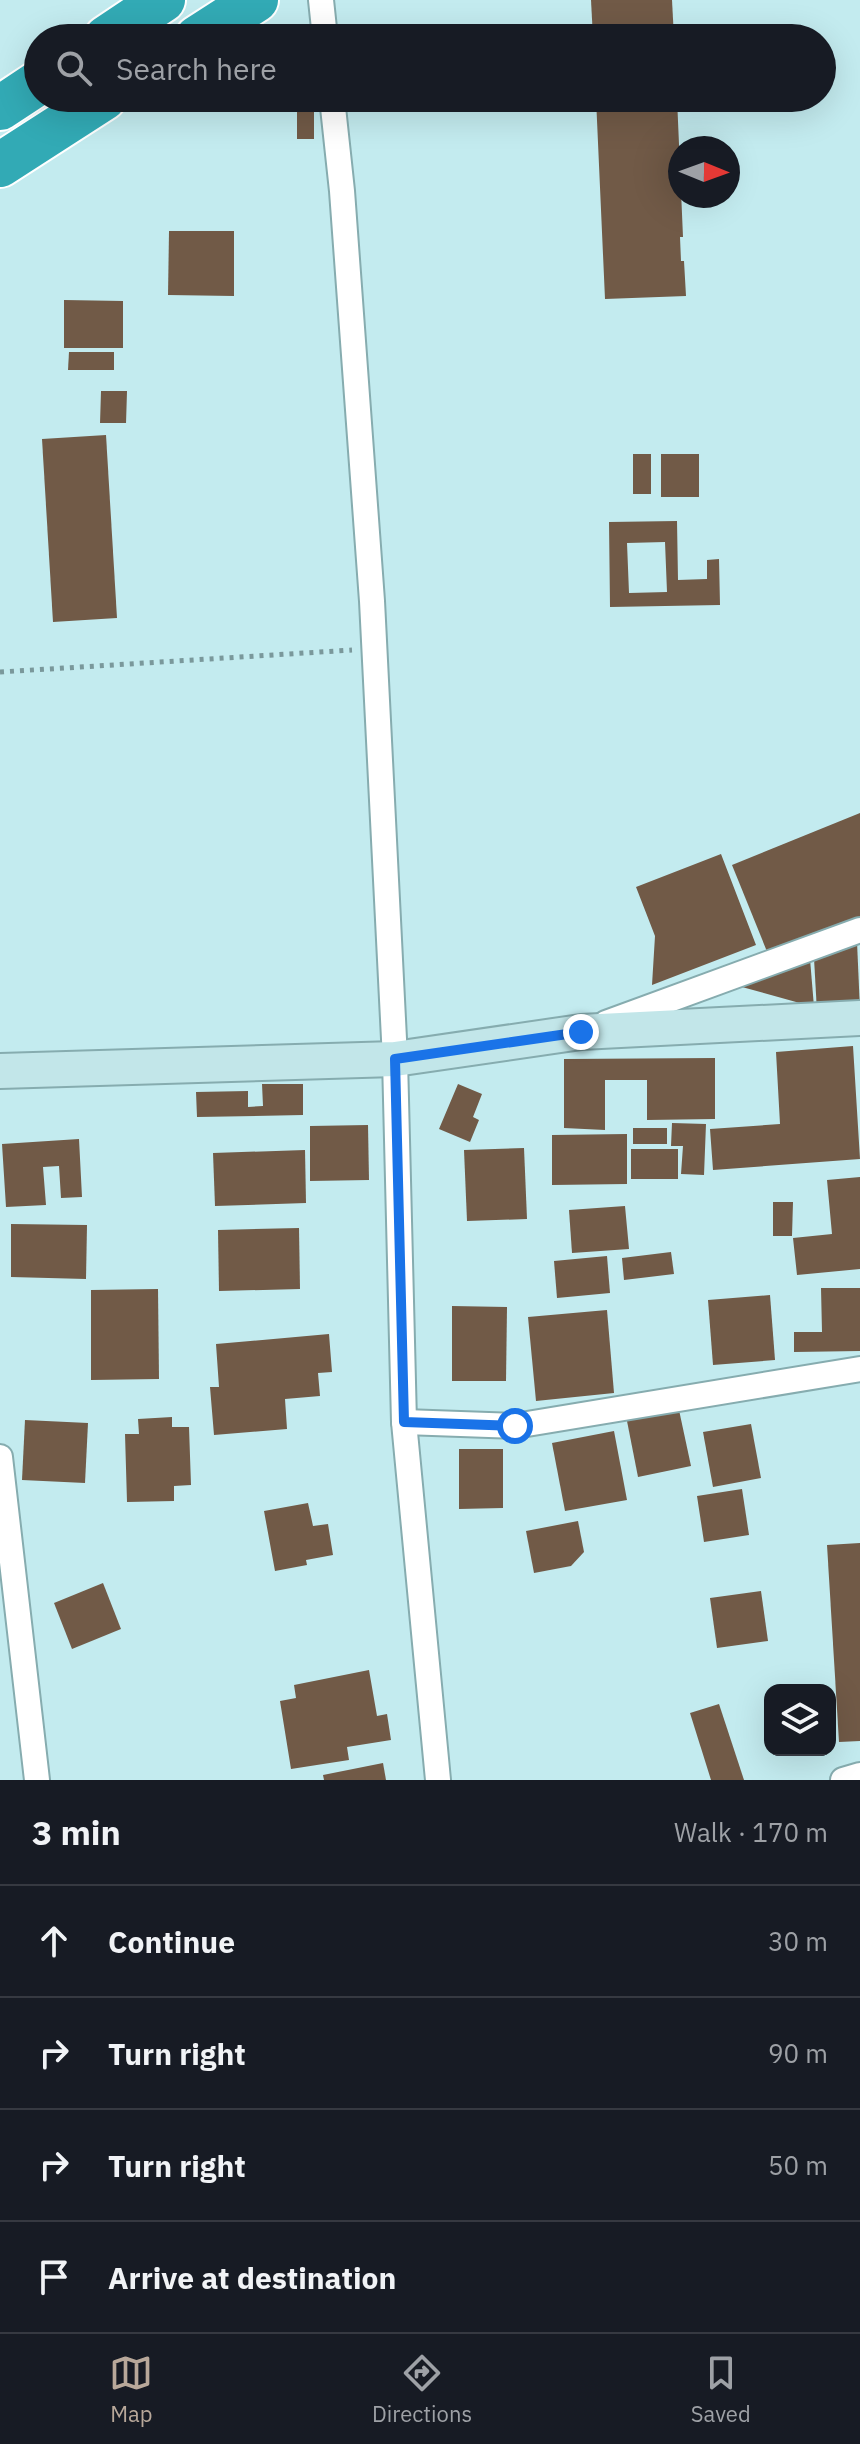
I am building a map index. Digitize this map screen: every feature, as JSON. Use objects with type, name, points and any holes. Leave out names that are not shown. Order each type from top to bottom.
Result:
[{"type":"highway","points":[[127,24],[163,0]]},
{"type":"highway","points":[[219,24],[256,0]]},
{"type":"highway","points":[[0,108],[24,92]]},
{"type":"highway","points":[[0,165],[82,112]]},
{"type":"street","points":[[321,0],[324,24]]},
{"type":"street","points":[[334,112],[371,586],[395,1059],[404,1422],[438,1780]]},
{"type":"street","points":[[581,1032],[860,930]]},
{"type":"street","points":[[0,1071],[395,1059],[581,1032],[860,1018]]},
{"type":"street","points":[[404,1422],[515,1426],[860,1369]]},
{"type":"street","points":[[0,1457],[37,1780]]},
{"type":"street","points":[[843,1780],[860,1775]]},
{"type":"path","points":[[0,672],[373,649]]},
{"type":"building","points":[[591,0],[672,0],[673,24],[592,24]]},
{"type":"building","points":[[297,112],[314,112],[314,139],[297,139]]},
{"type":"building","points":[[597,112],[678,112],[679,136],[668,136],[668,208],[682,208],[681,261],[684,261],[686,296],[605,299]]},
{"type":"building","points":[[169,231],[234,231],[234,296],[168,295]]},
{"type":"building","points":[[64,300],[123,301],[123,348],[64,348]]},
{"type":"building","points":[[69,352],[114,352],[114,370],[68,370]]},
{"type":"building","points":[[101,391],[127,391],[126,423],[100,423]]},
{"type":"building","points":[[106,435],[117,618],[53,622],[42,439]]},
{"type":"building","points":[[633,454],[651,454],[651,494],[633,494]]},
{"type":"building","points":[[661,454],[699,454],[699,497],[661,497]]},
{"type":"building","points":[[677,521],[678,580],[707,579],[707,560],[719,559],[720,605],[610,607],[609,522]],"holes":[[[665,542],[667,592],[629,593],[627,543]]]},
{"type":"building","points":[[860,813],[860,917],[768,954],[732,865]]},
{"type":"building","points":[[721,854],[756,945],[652,985],[655,936],[636,887]]},
{"type":"building","points":[[857,942],[860,1010],[817,1012],[814,958]]},
{"type":"building","points":[[810,959],[814,1007],[742,987]]},
{"type":"building","points":[[853,1046],[860,1159],[713,1170],[710,1129],[780,1124],[776,1052]]},
{"type":"building","points":[[715,1058],[715,1119],[647,1120],[647,1080],[605,1080],[605,1130],[564,1128],[564,1059]]},
{"type":"building","points":[[262,1084],[303,1084],[303,1115],[197,1117],[196,1092],[248,1091],[248,1107],[263,1106]]},
{"type":"building","points":[[458,1084],[482,1094],[473,1117],[479,1120],[470,1142],[439,1129]]},
{"type":"building","points":[[672,1123],[706,1124],[704,1175],[681,1174],[683,1146],[671,1146]]},
{"type":"building","points":[[368,1125],[369,1180],[310,1181],[310,1126]]},
{"type":"building","points":[[633,1128],[667,1128],[667,1144],[633,1144]]},
{"type":"building","points":[[627,1134],[627,1184],[552,1185],[552,1135]]},
{"type":"building","points":[[79,1139],[82,1197],[61,1198],[59,1166],[43,1167],[46,1205],[6,1207],[2,1144]]},
{"type":"building","points":[[524,1148],[527,1219],[467,1221],[464,1150]]},
{"type":"building","points":[[631,1149],[678,1149],[678,1179],[631,1179]]},
{"type":"building","points":[[305,1150],[306,1203],[215,1206],[213,1153]]},
{"type":"building","points":[[860,1177],[860,1269],[797,1275],[793,1238],[832,1234],[827,1180]]},
{"type":"building","points":[[773,1202],[793,1202],[792,1236],[773,1236]]},
{"type":"building","points":[[625,1206],[629,1249],[572,1253],[569,1210]]},
{"type":"building","points":[[11,1224],[87,1225],[86,1279],[11,1277]]},
{"type":"building","points":[[299,1228],[300,1289],[219,1291],[218,1230]]},
{"type":"building","points":[[671,1252],[674,1274],[624,1280],[622,1258]]},
{"type":"building","points":[[607,1256],[610,1293],[557,1298],[554,1261]]},
{"type":"building","points":[[821,1288],[860,1288],[860,1351],[794,1352],[794,1332],[822,1332]]},
{"type":"building","points":[[158,1289],[159,1379],[91,1380],[91,1290]]},
{"type":"building","points":[[770,1295],[775,1360],[713,1365],[708,1300]]},
{"type":"building","points":[[452,1306],[507,1307],[506,1381],[452,1381]]},
{"type":"building","points":[[607,1310],[614,1393],[536,1401],[528,1317]]},
{"type":"building","points":[[329,1334],[332,1372],[318,1373],[320,1396],[285,1399],[287,1429],[214,1435],[210,1387],[219,1387],[216,1344]]},
{"type":"building","points":[[679,1410],[691,1466],[638,1477],[627,1421]]},
{"type":"building","points":[[172,1417],[172,1427],[189,1427],[191,1485],[174,1486],[174,1501],[127,1502],[125,1434],[139,1434],[138,1419]]},
{"type":"building","points":[[25,1420],[88,1423],[85,1483],[22,1480]]},
{"type":"building","points":[[751,1424],[761,1478],[713,1487],[703,1432]]},
{"type":"building","points":[[614,1431],[627,1500],[565,1511],[552,1443]]},
{"type":"building","points":[[459,1449],[503,1449],[503,1508],[459,1509]]},
{"type":"building","points":[[742,1489],[749,1535],[704,1542],[697,1496]]},
{"type":"building","points":[[308,1503],[313,1526],[328,1524],[333,1555],[306,1560],[307,1565],[275,1571],[264,1511]]},
{"type":"building","points":[[578,1521],[584,1552],[571,1566],[534,1573],[526,1531]]},
{"type":"building","points":[[860,1543],[860,1741],[839,1742],[827,1545]]},
{"type":"building","points":[[103,1583],[121,1629],[72,1649],[54,1603]]},
{"type":"building","points":[[761,1591],[768,1641],[717,1648],[710,1598]]},
{"type":"building","points":[[369,1670],[377,1716],[387,1714],[391,1740],[347,1747],[349,1760],[291,1769],[280,1701],[296,1698],[294,1685]]},
{"type":"building","points":[[719,1704],[744,1780],[711,1780],[690,1713]]},
{"type":"building","points":[[383,1763],[386,1780],[324,1780],[323,1775]]},
{"type":"route","points":[[515,1426],[404,1422],[395,1059],[581,1032]]}]
